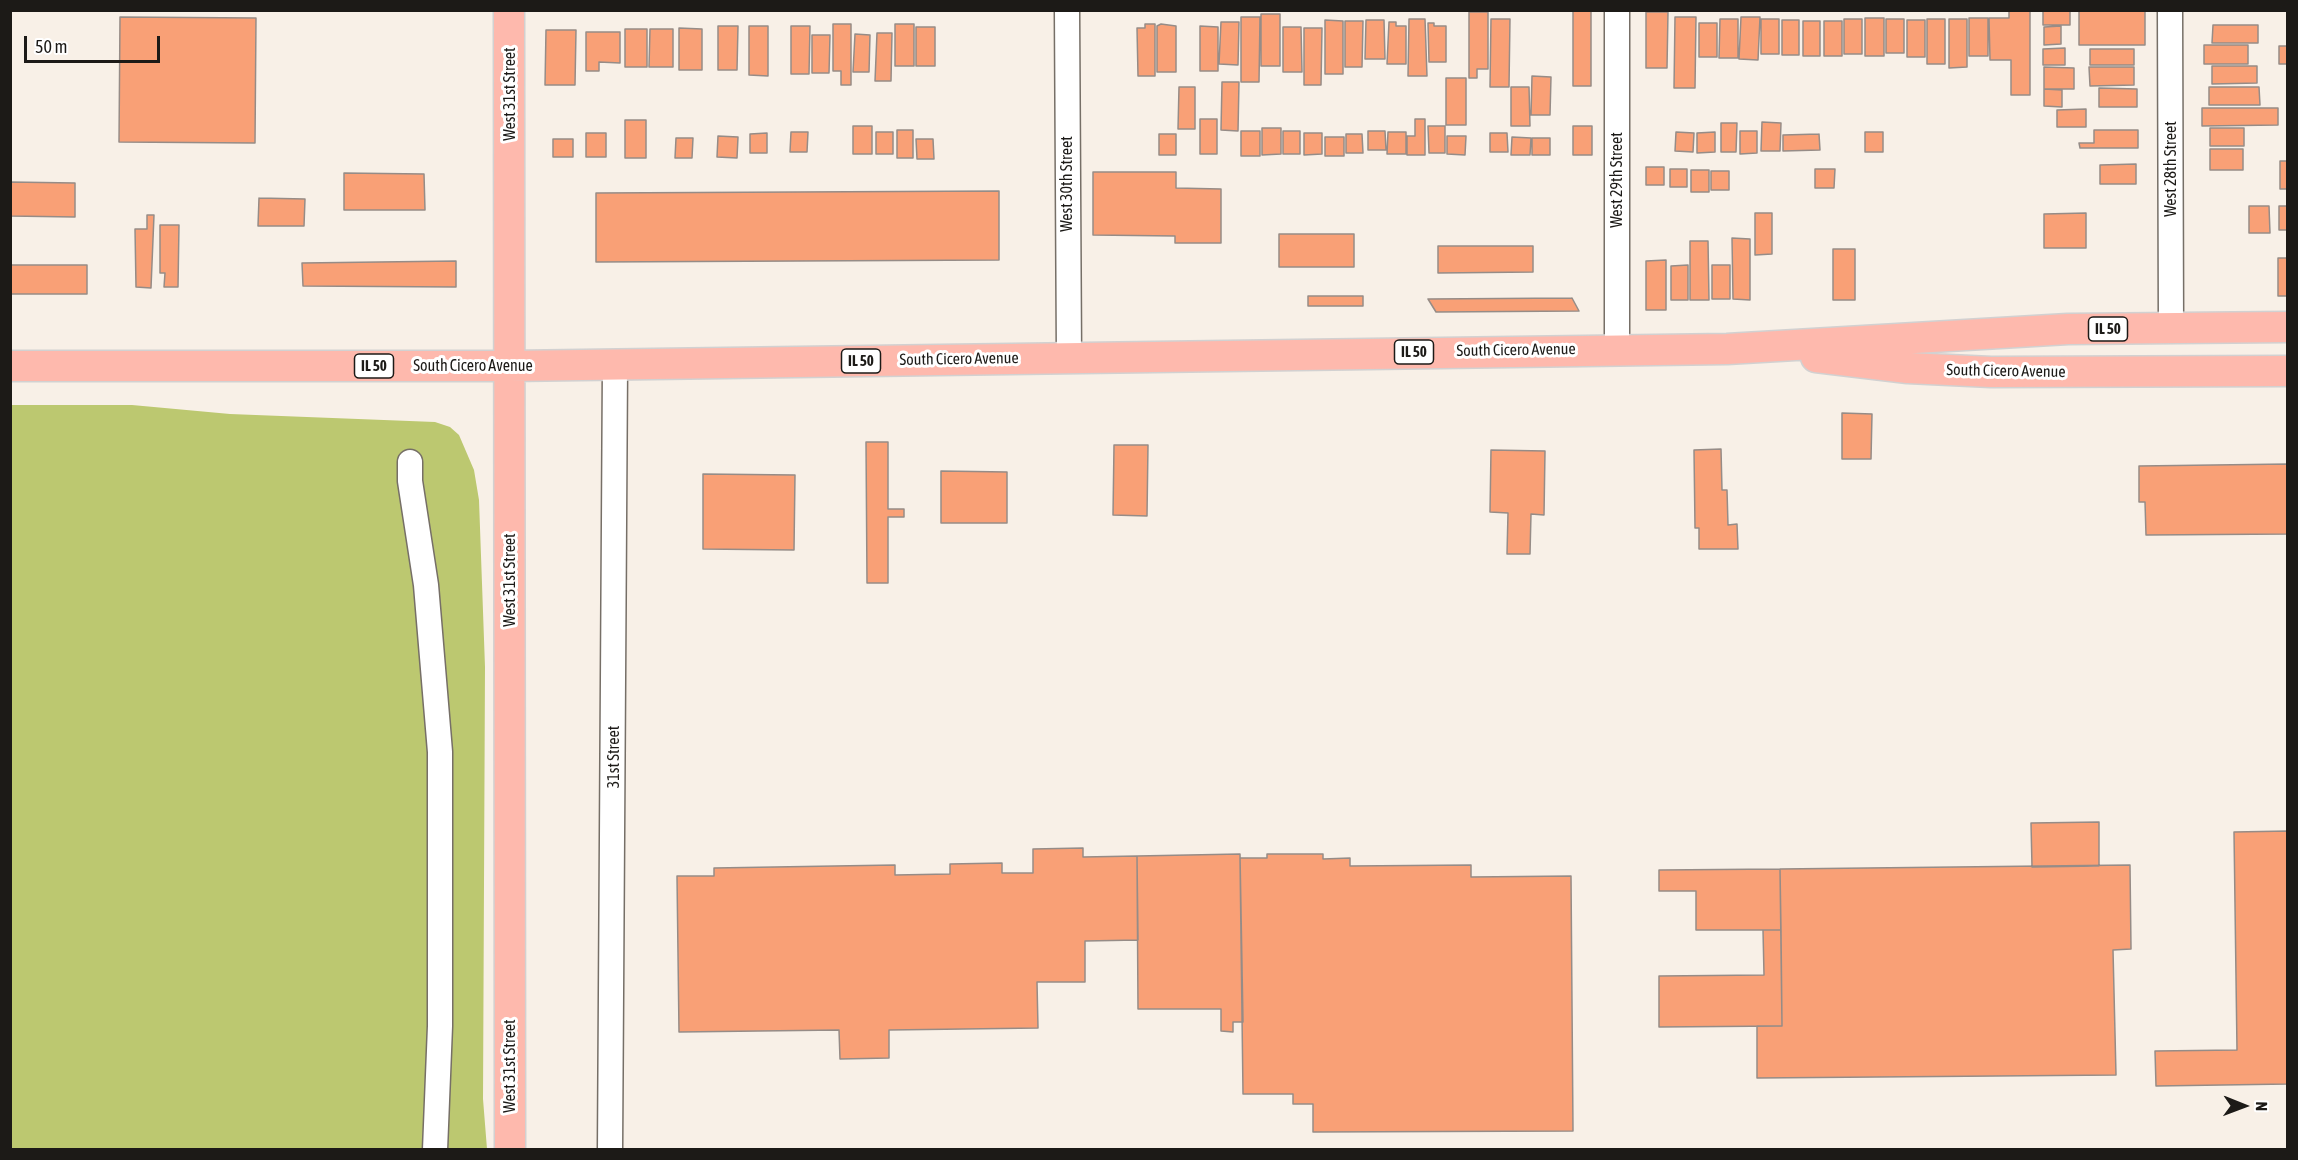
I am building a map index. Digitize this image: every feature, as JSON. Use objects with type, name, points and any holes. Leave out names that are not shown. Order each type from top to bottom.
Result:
[{"type":"main road","name":"West 31st Street","points":[[509,10],[510,1149]]},
{"type":"main road","name":"South Cicero Avenue","points":[[10,366],[510,366],[1726,349],[2044,330],[2288,327]]},
{"type":"main road","name":"South Cicero Avenue","points":[[1726,349],[1908,368],[1983,371],[2288,370]]},
{"type":"street","name":"West 30th Street","points":[[1066,10],[1069,357]]},
{"type":"street","name":"West 29th Street","points":[[1617,10],[1617,349]]},
{"type":"street","name":"West 28th Street","points":[[2170,10],[2171,328]]},
{"type":"street","name":"31st Street","points":[[610,1149],[615,364]]},
{"type":"street","points":[[410,462],[410,481],[426,585],[440,752],[441,1015],[435,1149]]},
{"type":"green space","points":[[11,405],[132,405],[230,414],[435,422],[450,427],[459,435],[474,470],[479,500],[485,667],[483,1099],[487,1149],[11,1150]]},
{"type":"building","points":[[2009,10],[2030,10],[2030,95],[2011,95],[2011,60],[1990,60],[1989,18],[2009,18]]},
{"type":"building","points":[[2043,10],[2070,10],[2070,25],[2043,25]]},
{"type":"building","points":[[2079,10],[2145,10],[2145,45],[2079,45]]},
{"type":"building","points":[[1573,11],[1591,11],[1591,86],[1573,86]]},
{"type":"building","points":[[1469,12],[1488,12],[1488,69],[1477,69],[1477,78],[1469,78]]},
{"type":"building","points":[[1646,12],[1668,12],[1667,68],[1646,68]]},
{"type":"building","points":[[1261,14],[1280,14],[1280,66],[1261,66]]},
{"type":"building","points":[[120,17],[256,18],[255,143],[119,142]]},
{"type":"building","points":[[1241,17],[1260,17],[1259,82],[1241,82]]},
{"type":"building","points":[[1675,17],[1696,17],[1695,88],[1674,88]]},
{"type":"building","points":[[1741,17],[1760,17],[1758,60],[1739,59]]},
{"type":"building","points":[[1865,18],[1884,18],[1884,56],[1865,56]]},
{"type":"building","points":[[1969,18],[1988,18],[1988,56],[1969,56]]},
{"type":"building","points":[[1409,19],[1425,19],[1427,76],[1408,76]]},
{"type":"building","points":[[1491,19],[1510,19],[1509,87],[1490,87]]},
{"type":"building","points":[[1720,19],[1738,19],[1738,58],[1719,58]]},
{"type":"building","points":[[1761,19],[1779,19],[1779,54],[1761,54]]},
{"type":"building","points":[[1844,19],[1862,19],[1862,54],[1844,54]]},
{"type":"building","points":[[1886,19],[1904,19],[1904,53],[1886,53]]},
{"type":"building","points":[[1927,19],[1945,19],[1945,64],[1927,64]]},
{"type":"building","points":[[1949,19],[1967,19],[1967,67],[1949,68]]},
{"type":"building","points":[[1325,20],[1343,21],[1343,74],[1325,74]]},
{"type":"building","points":[[1366,20],[1384,20],[1385,59],[1365,59]]},
{"type":"building","points":[[1782,20],[1799,20],[1799,55],[1782,55]]},
{"type":"building","points":[[1907,20],[1925,20],[1925,57],[1907,57]]},
{"type":"building","points":[[1345,21],[1363,21],[1362,67],[1345,67]]},
{"type":"building","points":[[1803,21],[1820,21],[1820,56],[1803,56]]},
{"type":"building","points":[[1824,21],[1842,21],[1842,56],[1824,56]]},
{"type":"building","points":[[1221,22],[1239,22],[1238,65],[1219,64]]},
{"type":"building","points":[[1389,22],[1396,22],[1396,26],[1406,26],[1406,64],[1387,64]]},
{"type":"building","points":[[1428,23],[1434,23],[1434,26],[1446,26],[1446,62],[1429,62]]},
{"type":"building","points":[[1699,23],[1717,23],[1717,57],[1699,57]]},
{"type":"building","points":[[833,24],[851,24],[851,85],[841,85],[841,71],[833,71]]},
{"type":"building","points":[[895,24],[914,24],[914,66],[895,66]]},
{"type":"building","points":[[1145,24],[1155,24],[1155,76],[1138,76],[1137,28],[1145,28]]},
{"type":"building","points":[[1161,24],[1176,26],[1176,72],[1157,72],[1157,26]]},
{"type":"building","points":[[2213,25],[2258,25],[2258,43],[2212,43]]},
{"type":"building","points":[[718,26],[738,26],[737,70],[718,70]]},
{"type":"building","points":[[749,26],[768,26],[768,76],[749,75]]},
{"type":"building","points":[[791,26],[810,26],[809,74],[791,74]]},
{"type":"building","points":[[1200,26],[1218,27],[1218,71],[1200,71]]},
{"type":"building","points":[[2061,26],[2061,44],[2044,45],[2044,27]]},
{"type":"building","points":[[916,27],[935,27],[935,66],[916,66]]},
{"type":"building","points":[[1283,27],[1301,27],[1302,72],[1283,72]]},
{"type":"building","points":[[679,28],[702,29],[702,70],[679,70]]},
{"type":"building","points":[[1304,28],[1322,28],[1321,85],[1304,85]]},
{"type":"building","points":[[625,29],[647,29],[647,67],[625,67]]},
{"type":"building","points":[[650,29],[673,29],[673,67],[649,67]]},
{"type":"building","points":[[546,30],[576,30],[575,85],[545,85]]},
{"type":"building","points":[[586,32],[620,32],[620,63],[599,62],[599,71],[586,71]]},
{"type":"building","points":[[877,33],[892,33],[891,81],[875,81]]},
{"type":"building","points":[[855,34],[870,35],[869,72],[853,72]]},
{"type":"building","points":[[812,35],[830,35],[829,73],[812,73]]},
{"type":"building","points":[[2204,45],[2248,45],[2248,64],[2204,64]]},
{"type":"building","points":[[2279,46],[2288,46],[2288,64],[2279,64]]},
{"type":"building","points":[[2065,48],[2065,65],[2043,65],[2043,49]]},
{"type":"building","points":[[2090,49],[2134,49],[2134,65],[2090,65]]},
{"type":"building","points":[[2212,66],[2257,66],[2257,83],[2212,84]]},
{"type":"building","points":[[2044,67],[2074,68],[2074,89],[2044,89]]},
{"type":"building","points":[[2089,67],[2134,67],[2134,85],[2090,86]]},
{"type":"building","points":[[1532,76],[1551,77],[1550,115],[1531,115]]},
{"type":"building","points":[[1446,78],[1466,78],[1466,125],[1446,125]]},
{"type":"building","points":[[1222,82],[1239,82],[1238,131],[1221,130]]},
{"type":"building","points":[[1179,87],[1195,87],[1195,129],[1178,129]]},
{"type":"building","points":[[1511,87],[1529,87],[1530,126],[1511,126]]},
{"type":"building","points":[[2209,87],[2259,87],[2260,105],[2209,105]]},
{"type":"building","points":[[2099,88],[2137,89],[2137,107],[2099,107]]},
{"type":"building","points":[[2044,89],[2062,90],[2062,107],[2044,106]]},
{"type":"building","points":[[2202,108],[2278,108],[2278,125],[2202,126]]},
{"type":"building","points":[[2086,109],[2086,127],[2057,127],[2057,110]]},
{"type":"building","points":[[1200,119],[1217,119],[1217,154],[1200,154]]},
{"type":"building","points":[[1415,119],[1425,119],[1425,155],[1407,155],[1407,136],[1415,136]]},
{"type":"building","points":[[625,120],[646,120],[646,158],[625,158]]},
{"type":"building","points":[[1762,122],[1781,123],[1780,151],[1761,151]]},
{"type":"building","points":[[1721,123],[1737,123],[1736,152],[1721,152]]},
{"type":"building","points":[[853,126],[872,126],[872,154],[853,154]]},
{"type":"building","points":[[1428,126],[1445,126],[1445,153],[1429,153]]},
{"type":"building","points":[[1573,126],[1592,126],[1592,155],[1573,155]]},
{"type":"building","points":[[1262,128],[1281,128],[1281,154],[1262,155]]},
{"type":"building","points":[[2210,128],[2244,128],[2244,146],[2210,146]]},
{"type":"building","points":[[897,130],[913,130],[913,158],[897,158]]},
{"type":"building","points":[[2094,130],[2138,130],[2138,148],[2080,148],[2079,143],[2094,143]]},
{"type":"building","points":[[1241,131],[1260,131],[1260,156],[1241,156]]},
{"type":"building","points":[[1283,131],[1300,131],[1300,154],[1283,154]]},
{"type":"building","points":[[1368,131],[1385,131],[1386,150],[1368,150]]},
{"type":"building","points":[[1740,131],[1757,131],[1757,153],[1740,154]]},
{"type":"building","points":[[791,132],[808,132],[807,152],[790,152]]},
{"type":"building","points":[[876,132],[893,132],[893,154],[876,154]]},
{"type":"building","points":[[1388,132],[1406,132],[1406,154],[1387,154]]},
{"type":"building","points":[[1676,132],[1694,133],[1693,152],[1675,151]]},
{"type":"building","points":[[1715,132],[1715,152],[1697,153],[1697,133]]},
{"type":"building","points":[[1865,132],[1883,132],[1883,152],[1865,152]]},
{"type":"building","points":[[586,133],[606,133],[606,157],[586,157]]},
{"type":"building","points":[[767,133],[767,153],[750,153],[750,134]]},
{"type":"building","points":[[1304,133],[1322,133],[1322,154],[1304,155]]},
{"type":"building","points":[[1490,133],[1507,133],[1508,152],[1490,152]]},
{"type":"building","points":[[1159,134],[1176,134],[1176,155],[1159,155]]},
{"type":"building","points":[[1346,134],[1362,134],[1363,153],[1346,153]]},
{"type":"building","points":[[1819,134],[1820,150],[1783,151],[1783,135]]},
{"type":"building","points":[[718,136],[738,137],[737,158],[717,157]]},
{"type":"building","points":[[1447,136],[1466,136],[1465,155],[1447,154]]},
{"type":"building","points":[[1325,137],[1344,137],[1344,156],[1325,156]]},
{"type":"building","points":[[1512,137],[1531,138],[1530,155],[1511,155]]},
{"type":"building","points":[[676,138],[693,138],[692,158],[675,158]]},
{"type":"building","points":[[1532,138],[1550,138],[1550,155],[1532,155]]},
{"type":"building","points":[[553,139],[573,139],[573,157],[553,157]]},
{"type":"building","points":[[916,139],[933,139],[934,159],[917,159]]},
{"type":"building","points":[[2210,149],[2243,149],[2243,170],[2210,170]]},
{"type":"building","points":[[2280,161],[2288,161],[2288,189],[2280,189]]},
{"type":"building","points":[[2136,164],[2136,184],[2100,184],[2100,165]]},
{"type":"building","points":[[1646,167],[1664,167],[1664,185],[1646,185]]},
{"type":"building","points":[[1670,169],[1687,169],[1687,187],[1670,187]]},
{"type":"building","points":[[1815,169],[1835,169],[1834,188],[1815,188]]},
{"type":"building","points":[[1691,170],[1709,170],[1709,192],[1691,192]]},
{"type":"building","points":[[1711,171],[1729,171],[1729,190],[1711,190]]},
{"type":"building","points":[[1093,172],[1176,172],[1176,188],[1221,189],[1221,243],[1175,243],[1175,236],[1093,235]]},
{"type":"building","points":[[344,173],[424,174],[425,210],[344,210]]},
{"type":"building","points":[[10,182],[75,183],[75,217],[10,216]]},
{"type":"building","points":[[999,191],[999,260],[596,262],[596,193]]},
{"type":"building","points":[[259,198],[305,199],[304,226],[258,226]]},
{"type":"building","points":[[2249,206],[2269,206],[2270,233],[2249,233]]},
{"type":"building","points":[[2279,206],[2288,206],[2288,230],[2279,230]]},
{"type":"building","points":[[1755,213],[1772,213],[1772,254],[1755,255]]},
{"type":"building","points":[[2086,213],[2086,248],[2044,248],[2044,214]]},
{"type":"building","points":[[147,215],[154,215],[151,288],[136,287],[135,229],[147,229]]},
{"type":"building","points":[[160,225],[179,225],[178,287],[164,287],[165,273],[160,273]]},
{"type":"building","points":[[1279,234],[1354,234],[1354,267],[1279,267]]},
{"type":"building","points":[[1732,238],[1750,239],[1750,300],[1733,299]]},
{"type":"building","points":[[1690,241],[1708,241],[1709,300],[1690,300]]},
{"type":"building","points":[[1438,246],[1533,246],[1533,272],[1438,273]]},
{"type":"building","points":[[1833,249],[1855,249],[1855,300],[1833,300]]},
{"type":"building","points":[[2278,258],[2288,258],[2288,296],[2278,296]]},
{"type":"building","points":[[1666,260],[1666,310],[1646,310],[1646,261]]},
{"type":"building","points":[[456,261],[456,287],[303,286],[302,263]]},
{"type":"building","points":[[10,265],[87,265],[87,294],[10,294]]},
{"type":"building","points":[[1688,265],[1688,300],[1671,300],[1671,266]]},
{"type":"building","points":[[1712,265],[1730,265],[1730,299],[1712,299]]},
{"type":"building","points":[[1308,296],[1363,296],[1363,306],[1308,306]]},
{"type":"building","points":[[1572,298],[1579,311],[1436,312],[1428,299]]},
{"type":"building","points":[[1842,413],[1872,414],[1871,459],[1842,459]]},
{"type":"building","points":[[866,442],[888,442],[888,509],[904,509],[904,517],[888,517],[888,583],[867,583]]},
{"type":"building","points":[[1114,445],[1148,445],[1147,516],[1113,515]]},
{"type":"building","points":[[1721,449],[1722,490],[1727,490],[1728,525],[1737,524],[1738,549],[1699,549],[1699,528],[1695,528],[1694,450]]},
{"type":"building","points":[[1491,450],[1545,451],[1544,515],[1531,514],[1530,554],[1507,554],[1508,513],[1490,512]]},
{"type":"building","points":[[2288,464],[2288,534],[2146,535],[2145,502],[2139,502],[2139,466]]},
{"type":"building","points":[[941,471],[1007,472],[1007,523],[941,523]]},
{"type":"building","points":[[703,474],[795,475],[794,550],[703,549]]},
{"type":"building","points":[[2099,822],[2099,866],[2032,867],[2031,823]]},
{"type":"building","points":[[2288,831],[2288,1084],[2156,1086],[2155,1051],[2237,1050],[2234,832]]},
{"type":"building","points":[[1083,848],[1083,857],[1137,856],[1138,940],[1085,941],[1085,982],[1037,982],[1038,1028],[889,1030],[889,1058],[840,1059],[839,1030],[679,1032],[677,876],[714,876],[714,868],[895,865],[895,875],[950,874],[950,864],[1002,863],[1002,873],[1033,873],[1033,849]]},
{"type":"building","points":[[1240,854],[1243,1022],[1233,1022],[1233,1032],[1221,1031],[1221,1009],[1138,1009],[1137,856]]},
{"type":"building","points":[[1267,854],[1323,854],[1323,859],[1350,858],[1350,866],[1471,865],[1471,877],[1571,876],[1573,1131],[1313,1132],[1313,1104],[1293,1104],[1293,1094],[1243,1094],[1240,858],[1267,858]]},
{"type":"building","points":[[2130,865],[2131,949],[2113,950],[2116,1075],[1757,1078],[1757,1026],[1782,1026],[1780,869]]},
{"type":"building","points":[[1780,869],[1781,930],[1696,930],[1696,891],[1659,891],[1659,870]]},
{"type":"building","points":[[1763,930],[1781,930],[1782,1026],[1659,1027],[1659,976],[1764,975]]}]
